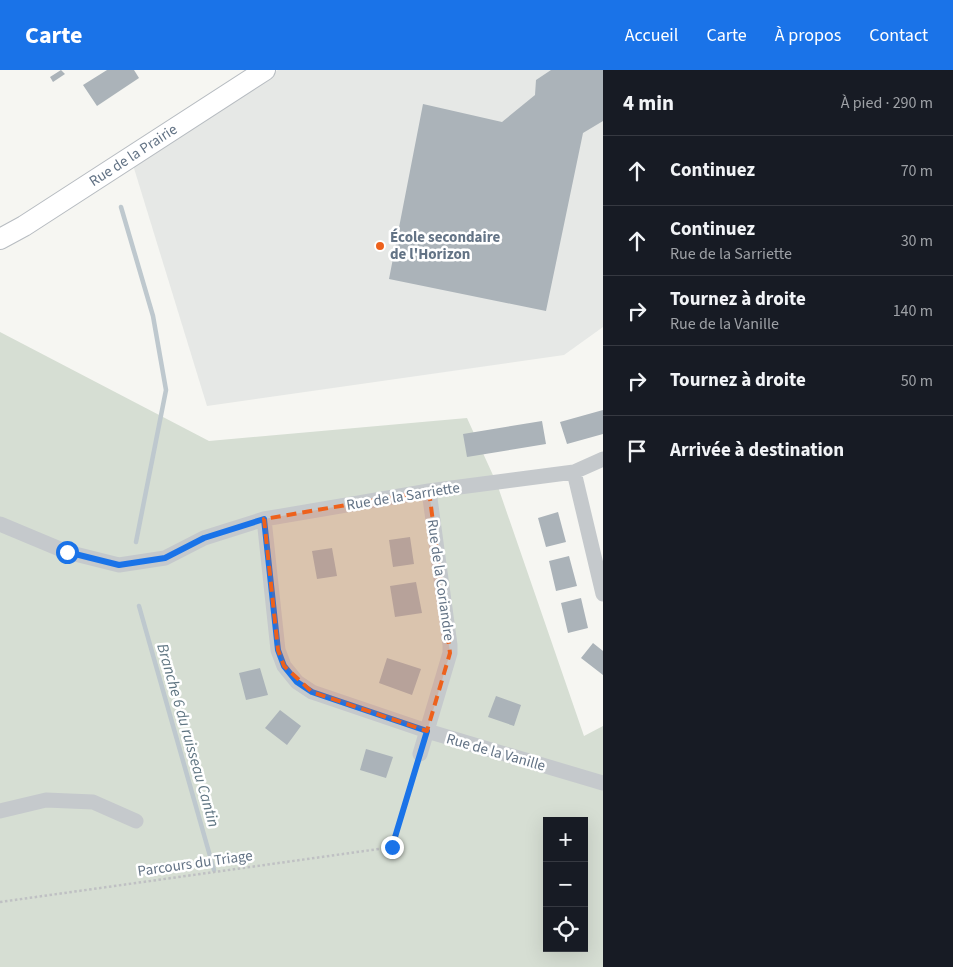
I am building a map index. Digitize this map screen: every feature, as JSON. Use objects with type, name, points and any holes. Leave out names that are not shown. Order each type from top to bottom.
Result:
[{"type":"street","name":"Rue de la Prairie","points":[[0,239],[24,226],[265,70]]},
{"type":"street","name":"Rue de la Sarriette","points":[[0,524],[67,552],[119,565],[165,558],[204,538],[264,519],[429,491],[574,472],[603,459]]},
{"type":"street","points":[[574,472],[603,594]]},
{"type":"street","name":"Rue de la Coriandre","points":[[420,754],[450,653],[429,491]]},
{"type":"street","name":"Rue de la Vanille","points":[[264,519],[278,650],[284,666],[297,682],[312,692],[427,731],[603,783]]},
{"type":"street","points":[[0,811],[46,800],[92,802],[136,821]]},
{"type":"path","name":"Parcours du Triage","points":[[0,902],[392,847],[420,754]]},
{"type":"highlighted area","points":[[429,491],[450,653],[427,731],[312,692],[284,666],[278,650],[264,519]]},
{"type":"shaded area","name":"École secondaire de l'Horizon","points":[[278,70],[603,70],[603,327],[564,355],[207,406],[133,165]]},
{"type":"shaded area","points":[[0,332],[209,441],[467,418],[497,484],[584,736],[603,726],[603,967],[0,967]]},
{"type":"building","points":[[61,70],[65,74],[53,82],[50,77]]},
{"type":"building","points":[[107,70],[134,70],[139,78],[97,106],[83,85]]},
{"type":"building","points":[[551,70],[603,70],[603,121],[583,133],[546,311],[389,279],[423,104],[502,122],[535,95],[536,80]]},
{"type":"building","points":[[603,410],[603,434],[567,444],[560,422]]},
{"type":"building","points":[[542,421],[546,444],[467,457],[463,434]]},
{"type":"building","points":[[558,512],[566,542],[546,547],[538,518]]},
{"type":"building","points":[[410,537],[414,564],[393,567],[389,540]]},
{"type":"building","points":[[332,548],[337,576],[317,579],[312,551]]},
{"type":"building","points":[[569,556],[577,586],[556,591],[549,561]]},
{"type":"building","points":[[416,582],[422,613],[395,617],[390,586]]},
{"type":"building","points":[[581,598],[588,628],[568,633],[561,603]]},
{"type":"building","points":[[593,643],[603,651],[603,675],[581,658]]},
{"type":"building","points":[[387,658],[421,669],[412,695],[379,683]]},
{"type":"building","points":[[260,668],[268,695],[246,700],[239,673]]},
{"type":"building","points":[[496,696],[521,705],[514,726],[488,717]]},
{"type":"building","points":[[280,710],[301,726],[287,745],[265,728]]},
{"type":"building","points":[[366,749],[393,757],[386,778],[360,770]]},
{"type":"waterway","name":"Branche 6 du ruisseau Cantin","points":[[121,207],[153,316],[166,390],[136,542]]},
{"type":"waterway","name":"Branche 6 du ruisseau Cantin","points":[[139,606],[214,870]]},
{"type":"place","name":"École secondaire de l'Horizon","points":[[380,246]]},
{"type":"route","points":[[67,552],[119,565],[165,558],[204,538],[264,519],[278,650],[284,666],[297,682],[312,692],[427,731],[392,847]]}]
